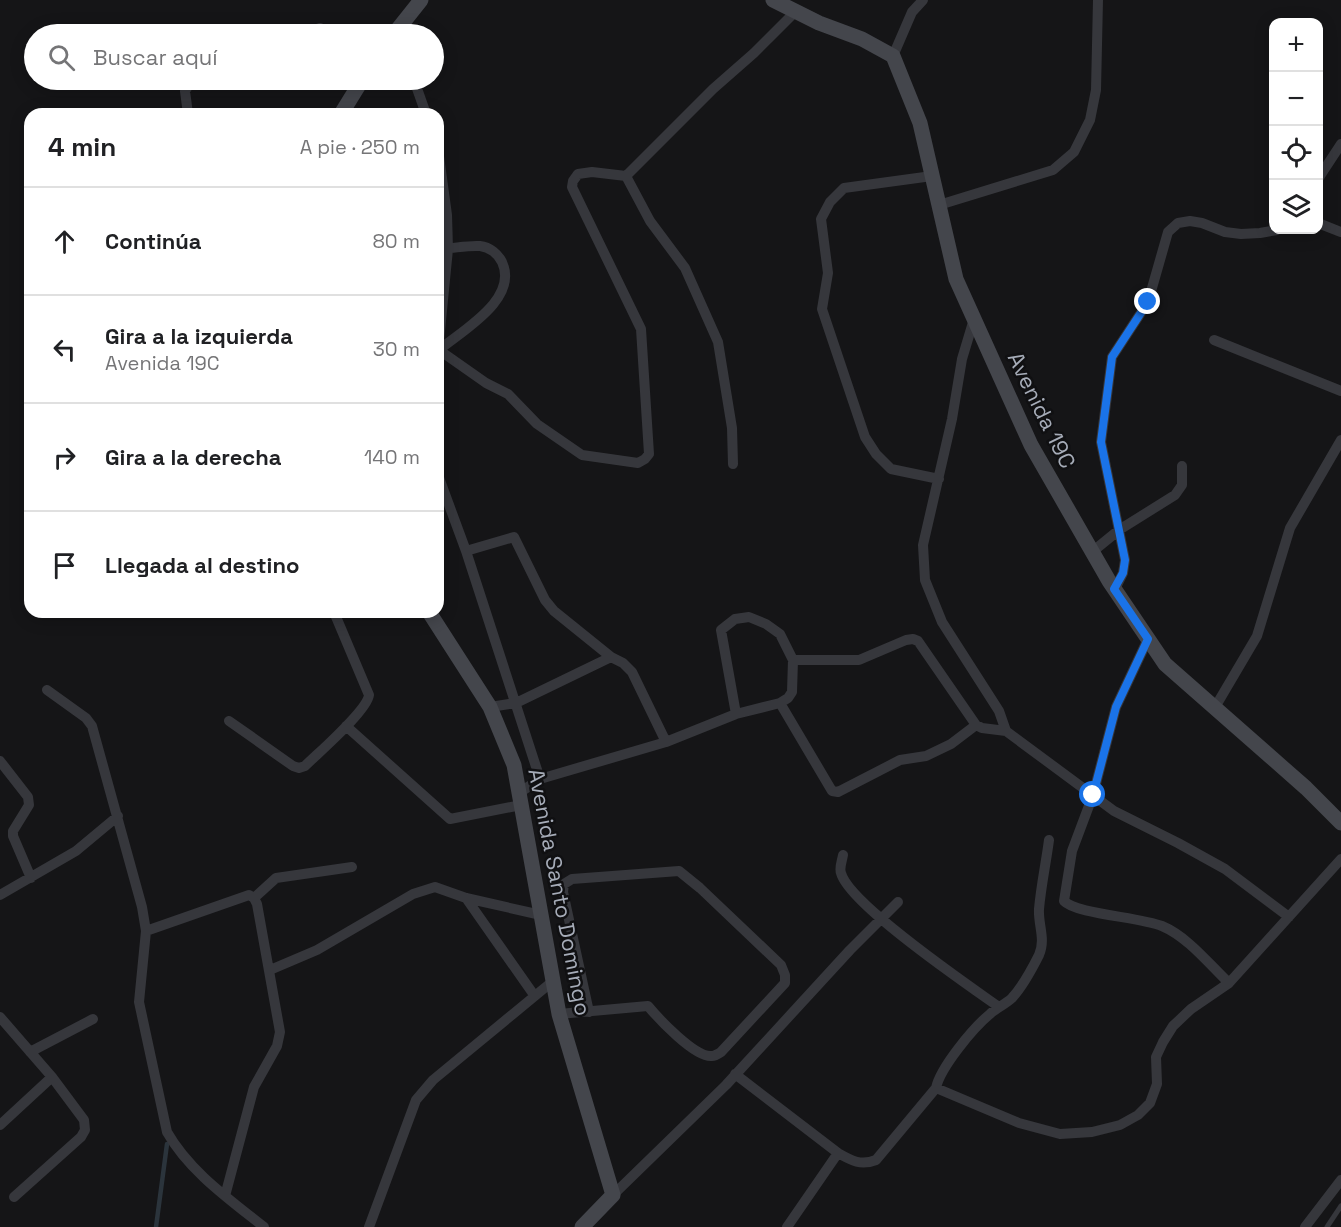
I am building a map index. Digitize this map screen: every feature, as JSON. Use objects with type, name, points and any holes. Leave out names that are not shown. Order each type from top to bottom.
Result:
[{"type":"street","points":[[403,24],[421,0]]},
{"type":"street","points":[[773,0],[862,39],[893,56],[912,12],[923,0]]},
{"type":"street","points":[[939,205],[1053,170],[1074,152],[1090,120],[1096,90],[1098,0]]},
{"type":"street","points":[[626,176],[713,89],[754,53],[796,11]]},
{"type":"street","name":"Avenida 19C","points":[[893,56],[920,123],[956,279],[1031,445],[1092,552],[1165,664],[1306,788],[1341,823]]},
{"type":"street","points":[[186,90],[187,108]]},
{"type":"street","points":[[344,108],[353,90]]},
{"type":"street","points":[[418,90],[424,108]]},
{"type":"street","points":[[1323,171],[1341,144]]},
{"type":"street","points":[[444,354],[486,383],[508,394],[537,424],[582,455],[638,463],[645,459],[649,454],[641,329],[572,187],[578,174],[592,172],[626,176]]},
{"type":"street","points":[[626,176],[650,221],[684,268],[718,342],[732,428],[733,464]]},
{"type":"street","points":[[932,176],[844,188],[830,202],[821,219],[828,273],[822,309],[865,437],[876,454],[891,469],[939,479]]},
{"type":"street","points":[[444,193],[447,215],[444,240]]},
{"type":"street","points":[[1114,589],[1123,573],[1125,560],[1101,442],[1112,357],[1148,302],[1168,232],[1178,223],[1190,220],[1225,232],[1269,231]]},
{"type":"street","points":[[1323,225],[1341,232]]},
{"type":"street","points":[[444,249],[482,246],[491,249],[499,257],[506,271],[505,286],[496,303],[444,346]]},
{"type":"street","points":[[974,318],[962,359],[952,419],[923,545],[925,580],[942,622],[999,711],[1006,731]]},
{"type":"street","points":[[1214,340],[1341,391]]},
{"type":"street","points":[[1214,709],[1257,636],[1290,528],[1341,440]]},
{"type":"street","points":[[1092,552],[1119,530],[1175,495],[1182,485],[1182,466]]},
{"type":"street","points":[[444,491],[466,551],[540,779]]},
{"type":"street","points":[[466,551],[514,537],[545,600],[554,611],[632,672],[666,742]]},
{"type":"street","points":[[346,726],[450,819],[520,799],[540,779],[666,742],[736,714],[780,703],[788,698],[792,692],[793,660],[780,634],[766,624],[749,617],[735,619],[721,630],[736,714]]},
{"type":"street","points":[[229,721],[293,766],[299,768],[305,766],[368,701],[369,695],[337,618]]},
{"type":"street","name":"Avenida Santo Domingo","points":[[433,618],[490,707],[514,765],[559,1014],[613,1196]]},
{"type":"street","points":[[1148,639],[1116,707],[1093,795],[1072,851],[1064,901],[1073,908],[1162,926],[1183,939],[1228,983]]},
{"type":"street","points":[[793,660],[859,660],[906,640],[918,641],[975,725],[1006,731],[1114,811],[1225,869],[1289,917]]},
{"type":"street","points":[[490,707],[516,703],[611,657]]},
{"type":"street","points":[[47,690],[86,718],[92,726],[118,816],[146,931],[139,1002],[167,1132],[178,1151],[225,1196],[264,1227]]},
{"type":"street","points":[[780,703],[832,791],[838,792],[900,760],[926,756],[951,744],[975,725]]},
{"type":"street","points":[[0,761],[28,797],[28,805],[13,831],[13,836],[31,878]]},
{"type":"street","points":[[0,895],[76,851],[118,816]]},
{"type":"street","points":[[735,1074],[838,1153],[854,1162],[866,1164],[876,1160],[936,1088],[945,1066],[988,1015],[1010,1000],[1019,989],[1042,947],[1039,912],[1049,840]]},
{"type":"street","points":[[843,855],[840,872],[846,884],[881,919],[999,1007]]},
{"type":"street","points":[[936,1088],[1019,1123],[1060,1134],[1092,1132],[1120,1125],[1138,1115],[1150,1103],[1157,1084],[1156,1057],[1173,1026],[1191,1009],[1228,983],[1341,859]]},
{"type":"street","points":[[254,898],[276,878],[352,867]]},
{"type":"street","points":[[559,1014],[589,1012],[648,1006],[669,1030],[703,1054],[712,1056],[721,1052],[785,983],[785,975],[781,965],[679,871],[572,879],[564,884],[563,892],[589,1012]]},
{"type":"street","points":[[270,970],[317,950],[413,894],[435,887],[466,898],[541,915]]},
{"type":"street","points":[[146,931],[249,895],[257,904],[279,1032],[277,1046],[254,1087],[225,1196]]},
{"type":"street","points":[[466,898],[534,995]]},
{"type":"street","points":[[582,1227],[735,1074],[898,902]]},
{"type":"street","points":[[369,1227],[416,1100],[433,1080],[553,981]]},
{"type":"street","points":[[0,1017],[52,1077],[84,1120],[85,1130],[81,1137],[14,1197]]},
{"type":"street","points":[[30,1052],[93,1019]]},
{"type":"street","points":[[0,1125],[52,1077]]},
{"type":"street","points":[[787,1227],[838,1153]]},
{"type":"street","points":[[1305,1227],[1341,1180]]},
{"type":"lane","points":[[1327,1227],[1341,1206]]},
{"type":"waterway","points":[[156,1227],[167,1144]]},
{"type":"route","points":[[1093,795],[1116,707],[1148,639],[1114,589],[1123,573],[1125,560],[1101,442],[1112,357],[1143,313],[1148,302]]}]
